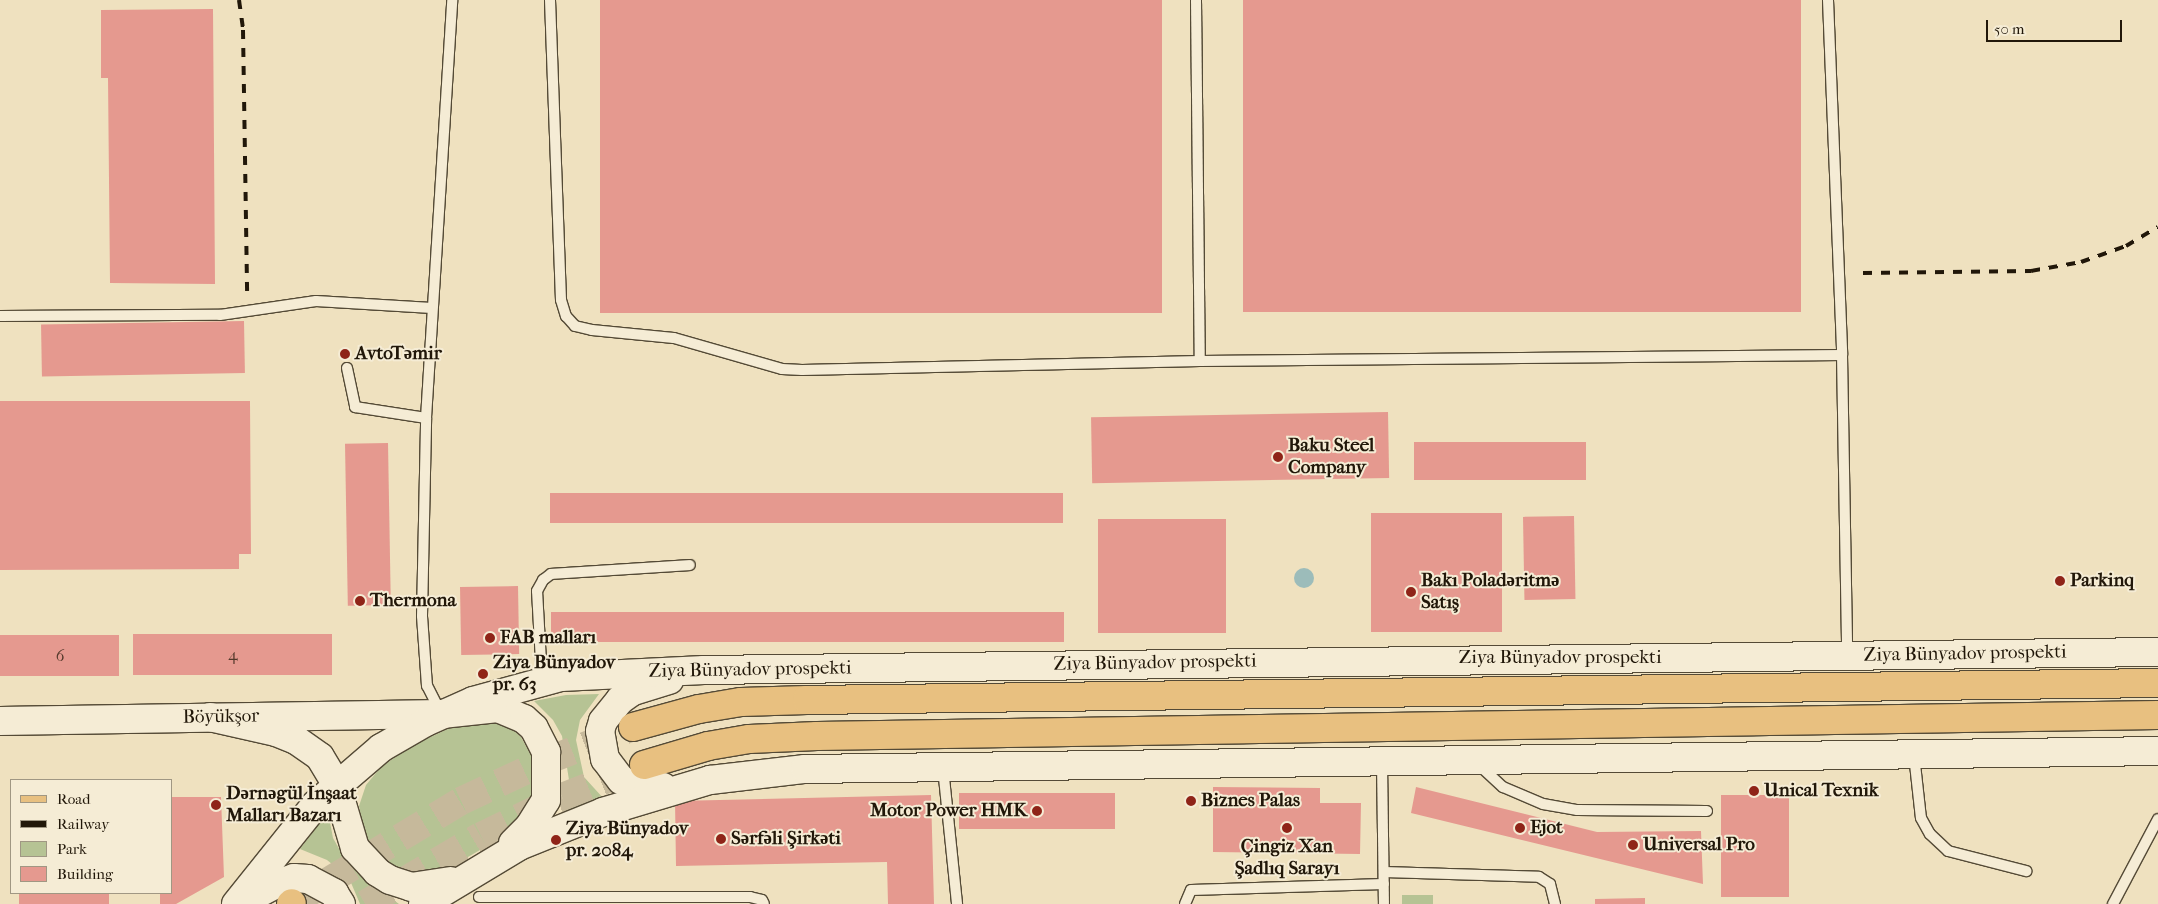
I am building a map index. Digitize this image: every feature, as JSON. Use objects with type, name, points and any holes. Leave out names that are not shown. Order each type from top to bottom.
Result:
[{"type":"main road","name":"Ziya Bünyadov prospekti","points":[[238,904],[316,804],[336,784],[382,748],[442,714],[542,681],[601,674],[704,670],[2158,652]]},
{"type":"main road","points":[[704,670],[633,691],[610,710],[600,731],[606,759],[621,780],[649,789],[682,786],[736,776],[805,769],[2158,751]]},
{"type":"main road","name":"Ziya Bünyadov prospekti","points":[[633,727],[699,709],[742,702],[807,700],[2158,683]]},
{"type":"main road","points":[[442,714],[480,708],[498,708],[513,713],[534,728],[546,752],[548,781],[540,813],[516,840],[476,892]]},
{"type":"main road","name":"Böyükşor","points":[[0,721],[442,714]]},
{"type":"main road","points":[[644,765],[717,744],[817,736],[2158,715]]},
{"type":"main road","points":[[210,717],[250,725],[296,740],[320,757],[336,784],[355,848],[377,872],[390,880],[411,886],[440,884],[476,892]]},
{"type":"main road","points":[[423,904],[476,892],[543,835],[682,786]]},
{"type":"main road","points":[[238,904],[276,884],[294,878],[321,883],[334,893],[341,904]]},
{"type":"lane","points":[[442,714],[432,699],[425,672],[422,616],[426,418],[452,0]]},
{"type":"lane","points":[[550,0],[561,300],[566,316],[576,326],[674,338],[782,369],[1200,361],[1842,355]]},
{"type":"lane","points":[[1196,0],[1200,361]]},
{"type":"lane","points":[[1828,0],[1842,355],[1847,656]]},
{"type":"lane","points":[[0,316],[220,315],[316,301],[432,308]]},
{"type":"lane","points":[[347,368],[355,407],[426,418]]},
{"type":"lane","points":[[542,681],[537,591],[543,580],[551,574],[690,565]]},
{"type":"lane","points":[[1914,754],[1921,818],[1930,834],[1948,851],[2026,870]]},
{"type":"lane","points":[[1474,760],[1502,787],[1543,804],[1577,810],[1707,811]]},
{"type":"lane","points":[[1382,762],[1384,904]]},
{"type":"lane","points":[[943,767],[957,904]]},
{"type":"lane","points":[[2113,904],[2158,819]]},
{"type":"lane","points":[[1384,872],[1540,877],[1550,884],[1555,904]]},
{"type":"lane","points":[[1185,904],[1191,890],[1384,884]]},
{"type":"lane","points":[[476,892],[598,901],[750,897],[762,900],[764,904]]},
{"type":"green space","points":[[599,694],[580,720],[576,740],[584,777],[604,799],[565,813],[569,780],[562,736],[553,720],[534,701],[566,695]]},
{"type":"green space","points":[[471,722],[493,722],[511,728],[521,737],[536,765],[537,796],[511,832],[456,864],[436,871],[406,874],[390,869],[366,843],[359,806],[366,785],[381,767],[413,745],[450,728]]},
{"type":"green space","points":[[328,812],[333,838],[342,854],[357,873],[399,904],[360,904],[349,878],[327,860],[300,849]]},
{"type":"green space","points":[[1402,895],[1433,895],[1433,904],[1402,904]]},
{"type":"water","points":[[1304,568],[1311,571],[1314,578],[1311,585],[1304,588],[1297,585],[1294,578],[1297,571]]},
{"type":"building","points":[[600,0],[1162,0],[1162,313],[600,313]]},
{"type":"building","points":[[1243,0],[1801,0],[1801,312],[1243,312]]},
{"type":"building","points":[[213,9],[215,284],[110,283],[108,78],[101,78],[101,10]]},
{"type":"building","points":[[244,321],[245,373],[42,377],[41,325]]},
{"type":"building","points":[[0,401],[250,401],[251,554],[239,554],[239,569],[0,570]]},
{"type":"building","points":[[1388,412],[1389,478],[1092,483],[1091,417]]},
{"type":"building","points":[[1414,442],[1586,442],[1586,480],[1414,480]]},
{"type":"building","points":[[388,443],[391,605],[348,606],[345,444]]},
{"type":"building","points":[[550,493],[1063,493],[1063,523],[550,523]]},
{"type":"building","points":[[1371,513],[1502,513],[1502,632],[1371,632]]},
{"type":"building","points":[[1574,516],[1575,599],[1524,600],[1523,517]]},
{"type":"building","points":[[1098,519],[1226,519],[1226,633],[1098,633]]},
{"type":"building","points":[[518,586],[519,654],[461,655],[460,587]]},
{"type":"building","points":[[551,612],[1064,612],[1064,642],[551,642]]},
{"type":"building","points":[[133,634],[332,634],[332,675],[133,675]]},
{"type":"building","points":[[0,635],[119,635],[119,676],[0,676]]},
{"type":"building","name":"Çingiz Xan Şadlıq Sarayı","points":[[1213,787],[1320,788],[1320,803],[1361,803],[1360,854],[1213,852]]},
{"type":"building","points":[[1416,787],[1597,832],[1701,831],[1703,884],[1411,813]]},
{"type":"building","name":"Motor Power HMK","points":[[959,793],[1115,793],[1115,829],[959,829]]},
{"type":"building","points":[[931,795],[934,904],[888,904],[887,862],[676,866],[675,801]]},
{"type":"building","points":[[1721,795],[1789,795],[1789,897],[1721,897]]},
{"type":"building","points":[[172,797],[221,797],[224,877],[176,904],[160,904],[160,894],[172,894]]},
{"type":"building","points":[[19,894],[109,894],[109,904],[19,904]]},
{"type":"building","points":[[1645,898],[1645,904],[1595,904],[1595,899]]},
{"type":"tunnel","points":[[292,903],[461,801],[546,761],[633,727]]},
{"type":"tunnel","points":[[365,904],[481,836],[562,797],[638,767]]},
{"type":"railway","points":[[239,0],[243,30],[247,298]]},
{"type":"railway","points":[[1863,273],[2031,271],[2081,262],[2126,246],[2158,227]]},
{"type":"place","name":"AvtoTəmir","points":[[345,354]]},
{"type":"place","name":"Baku Steel Company","points":[[1278,457]]},
{"type":"place","name":"Parkinq","points":[[2060,581]]},
{"type":"place","name":"Bakı Poladəritmə Satış","points":[[1411,592]]},
{"type":"place","name":"Thermona","points":[[360,601]]},
{"type":"place","name":"FAB malları","points":[[490,638]]},
{"type":"place","name":"Ziya Bünyadov pr. 63","points":[[483,674]]},
{"type":"place","name":"Unical Texnik","points":[[1754,791]]},
{"type":"place","name":"Biznes Palas","points":[[1191,801]]},
{"type":"place","name":"Dərnəgül İnşaat Malları Bazarı","points":[[216,805]]},
{"type":"place","name":"Motor Power HMK","points":[[1037,811]]},
{"type":"place","name":"Çingiz Xan Şadlıq Sarayı","points":[[1287,828]]},
{"type":"place","name":"Ejot","points":[[1520,828]]},
{"type":"place","name":"Sərfəli Şirkəti","points":[[721,839]]},
{"type":"place","name":"Ziya Bünyadov pr. 2084","points":[[556,840]]},
{"type":"place","name":"Universal Pro","points":[[1633,845]]}]
